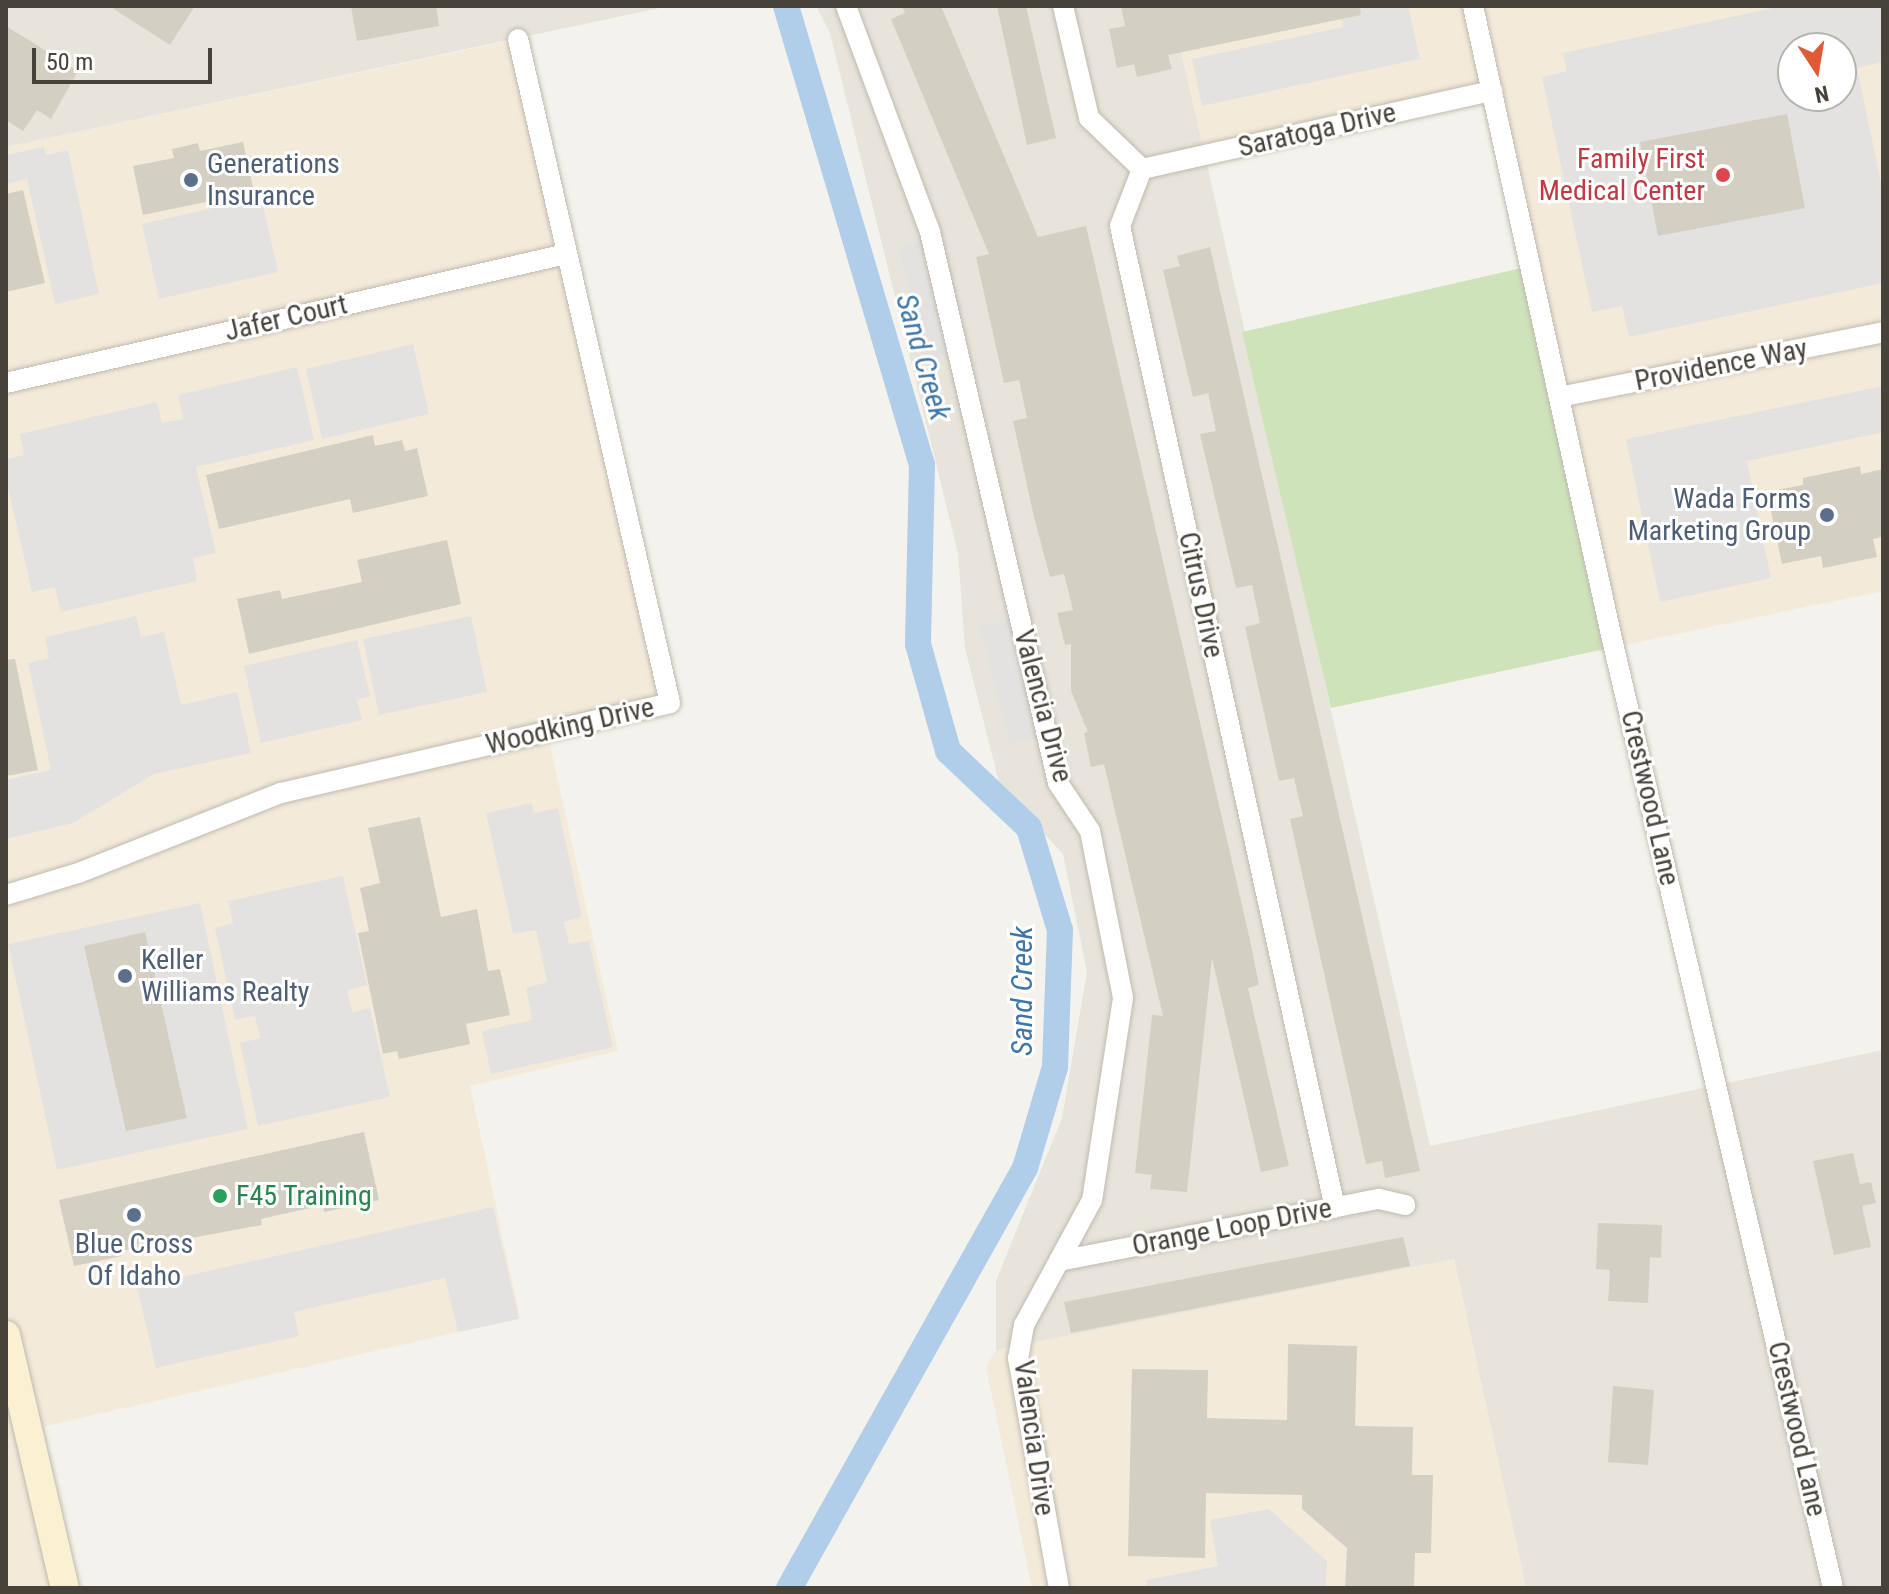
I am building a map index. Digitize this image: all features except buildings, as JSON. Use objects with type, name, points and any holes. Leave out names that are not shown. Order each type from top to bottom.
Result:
[{"type":"main road","points":[[6,1335],[65,1588]]},
{"type":"street","name":"Valencia Drive","points":[[846,6],[930,232],[1058,783],[1090,831],[1123,998],[1092,1200],[1080,1232],[1059,1261],[1024,1325],[1018,1358],[1059,1588]]},
{"type":"street","points":[[1063,6],[1089,118],[1142,169]]},
{"type":"street","name":"Crestwood Lane","points":[[1473,6],[1559,397],[1833,1588]]},
{"type":"street","name":"Woodking Drive","points":[[6,895],[81,872],[281,793],[670,703],[518,39]]},
{"type":"street","name":"Saratoga Drive","points":[[1142,169],[1492,91]]},
{"type":"street","name":"Citrus Drive","points":[[1142,169],[1120,226],[1335,1208]]},
{"type":"street","name":"Jafer Court","points":[[6,383],[566,254]]},
{"type":"street","name":"Providence Way","points":[[1559,397],[1883,332]]},
{"type":"street","name":"Orange Loop Drive","points":[[1059,1261],[1379,1199],[1405,1205]]},
{"type":"shaded area","points":[[6,6],[669,6],[6,147]]},
{"type":"shaded area","points":[[816,6],[1171,6],[1430,1146],[1883,1050],[1883,1588],[1526,1588],[1454,1259],[996,1350],[996,1281],[1062,1118],[1087,972],[1063,854],[1000,786],[965,648],[958,553],[830,33]]},
{"type":"shaded area","points":[[1171,6],[1883,6],[1883,591],[1614,647],[1492,91],[1205,155]]},
{"type":"shaded area","points":[[1339,6],[1408,6],[1420,59],[1202,106],[1192,59],[1343,27]]},
{"type":"shaded area","points":[[1782,6],[1883,6],[1883,62],[1857,68],[1883,192],[1883,283],[1629,337],[1622,306],[1592,312],[1542,77],[1567,71],[1563,53]]},
{"type":"shaded area","points":[[518,39],[670,703],[547,731],[618,1051],[470,1086],[520,1318],[28,1430],[65,1588],[6,1588],[6,147]]},
{"type":"shaded area","points":[[44,147],[46,155],[68,150],[99,294],[55,304],[27,179],[6,184],[6,155]]},
{"type":"shaded area","points":[[261,197],[278,272],[159,299],[142,224]]},
{"type":"shaded area","points":[[931,238],[958,356],[924,363],[899,247]]},
{"type":"shaded area","points":[[413,344],[429,414],[322,439],[306,369]]},
{"type":"shaded area","points":[[297,367],[314,440],[196,467],[216,553],[193,558],[197,581],[61,612],[55,587],[32,592],[6,479],[6,459],[24,455],[20,434],[157,402],[162,423],[183,419],[178,395]]},
{"type":"shaded area","points":[[1883,386],[1883,432],[1747,461],[1771,578],[1660,602],[1626,439]]},
{"type":"shaded area","points":[[136,616],[141,637],[164,632],[181,705],[237,692],[251,753],[154,774],[73,823],[6,839],[6,780],[51,770],[28,663],[49,658],[45,637]]},
{"type":"shaded area","points":[[471,616],[487,692],[379,715],[363,639]]},
{"type":"shaded area","points":[[1019,618],[1047,737],[1010,744],[980,626]]},
{"type":"shaded area","points":[[357,640],[370,696],[357,700],[362,720],[261,743],[244,666]]},
{"type":"shaded area","points":[[532,803],[534,813],[558,808],[582,917],[564,922],[569,944],[589,941],[613,1047],[491,1074],[482,1031],[532,1020],[526,988],[547,982],[536,930],[513,934],[486,813]]},
{"type":"shaded area","points":[[343,876],[367,985],[347,990],[352,1012],[370,1008],[390,1097],[258,1126],[240,1043],[260,1038],[255,1016],[235,1020],[215,928],[233,923],[228,901]]},
{"type":"shaded area","points":[[200,903],[248,1129],[57,1170],[8,944]]},
{"type":"shaded area","points":[[493,1207],[519,1319],[458,1332],[445,1278],[294,1312],[299,1336],[156,1368],[137,1287]]},
{"type":"shaded area","points":[[1454,1259],[1526,1588],[1032,1588],[986,1367],[996,1350]]},
{"type":"shaded area","points":[[1269,1509],[1327,1561],[1326,1588],[1147,1588],[1146,1580],[1218,1566],[1210,1520]]},
{"type":"green space","points":[[1530,266],[1614,647],[1331,708],[1242,332]]},
{"type":"waterway","name":"Sand Creek","points":[[786,6],[922,465],[918,644],[948,751],[1029,828],[1060,930],[1055,1067],[1025,1168],[789,1588]]},
{"type":"place","name":"Family First Medical Center","points":[[1723,175]]},
{"type":"place","name":"Generations Insurance","points":[[191,180]]},
{"type":"place","name":"Wada Forms Marketing Group","points":[[1827,515]]},
{"type":"place","name":"Keller Williams Realty","points":[[125,976]]},
{"type":"place","name":"F45 Training","points":[[220,1196]]},
{"type":"place","name":"Blue Cross Of Idaho","points":[[134,1215]]}]
